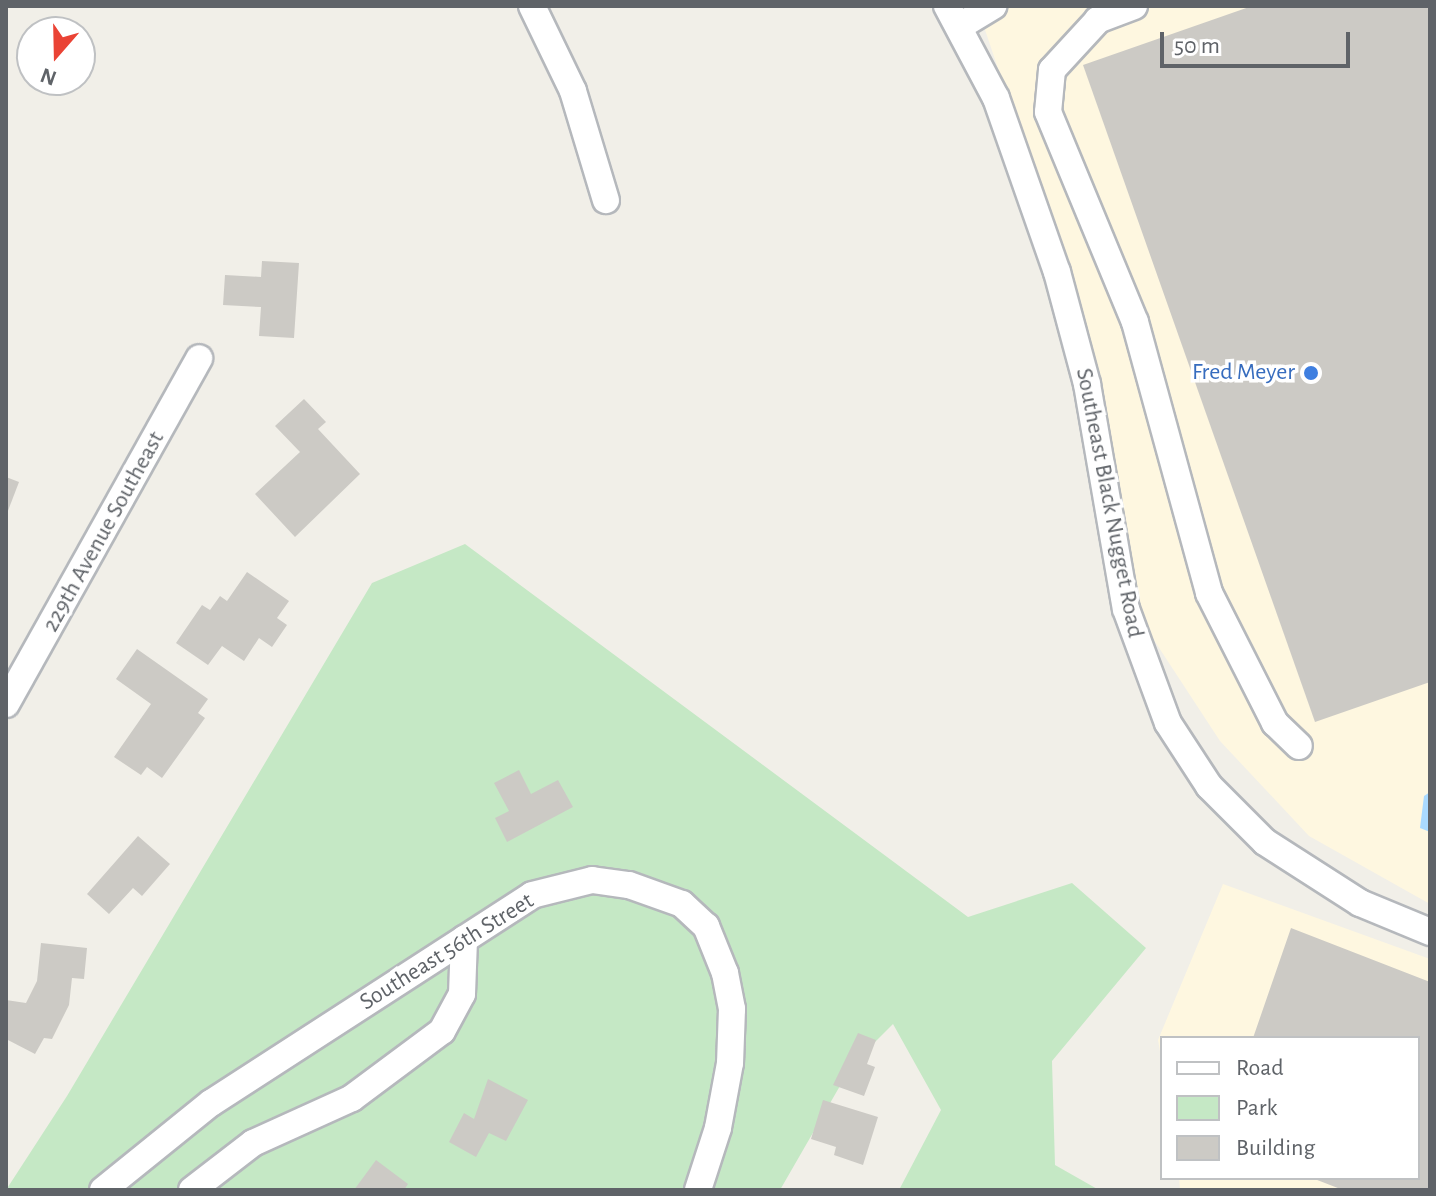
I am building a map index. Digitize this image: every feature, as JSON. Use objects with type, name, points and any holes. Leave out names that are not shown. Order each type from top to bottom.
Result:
[{"type":"street","points":[[532,6],[573,91],[606,200]]},
{"type":"street","points":[[954,16],[993,6]]},
{"type":"street","points":[[1134,6],[1098,20],[1052,70],[1048,112],[1135,322],[1209,593],[1275,723],[1299,746]]},
{"type":"street","name":"Southeast Black Nugget Road","points":[[954,16],[996,98],[1057,272],[1087,384],[1126,609],[1168,723],[1209,786],[1265,842],[1360,903],[1430,932]]},
{"type":"street","name":"229th Avenue Southeast","points":[[6,704],[199,358]]},
{"type":"street","name":"Southeast 56th Street","points":[[103,1190],[211,1103],[532,895],[592,880],[657,893],[682,904],[706,926],[725,973],[732,1009],[730,1063],[718,1128],[698,1190]]},
{"type":"street","points":[[192,1190],[253,1143],[352,1098],[442,1031],[462,994],[464,939]]},
{"type":"shaded area","name":"Fred Meyer","points":[[977,6],[1430,6],[1430,904],[1309,836],[1220,741],[1133,608],[1074,294]]},
{"type":"shaded area","points":[[1223,884],[1430,959],[1430,1190],[1180,1190],[1179,1180],[1420,1180],[1420,1036],[1160,1036],[1160,1052],[1158,1040]]},
{"type":"green space","points":[[465,544],[968,917],[1072,883],[1146,948],[1052,1061],[1055,1165],[1099,1190],[899,1190],[941,1110],[893,1024],[852,1065],[780,1190],[6,1190],[67,1096],[372,583]]},
{"type":"water","points":[[1430,792],[1430,832],[1420,828],[1424,796]]},
{"type":"building","name":"Fred Meyer","points":[[1252,6],[1427,6],[1430,14],[1430,682],[1315,722],[1083,65]]},
{"type":"building","points":[[262,261],[299,263],[294,338],[259,336],[261,307],[223,305],[225,275],[261,277]]},
{"type":"building","points":[[304,399],[326,422],[318,429],[360,474],[295,537],[255,494],[300,452],[275,426]]},
{"type":"building","points":[[6,477],[19,482],[6,516]]},
{"type":"building","points":[[247,572],[289,601],[277,618],[287,625],[272,647],[259,638],[244,661],[222,646],[208,665],[176,643],[202,605],[210,610],[220,596],[227,601]]},
{"type":"building","points":[[137,649],[208,699],[198,713],[205,718],[162,778],[147,767],[141,775],[114,757],[151,704],[116,679]]},
{"type":"building","points":[[519,770],[531,794],[558,780],[573,807],[507,842],[495,818],[509,811],[494,783]]},
{"type":"building","points":[[138,836],[170,864],[142,896],[133,888],[109,914],[87,894]]},
{"type":"building","points":[[1291,928],[1430,982],[1430,1190],[1343,1190],[1317,1180],[1420,1180],[1420,1036],[1254,1036]]},
{"type":"building","points":[[41,943],[87,948],[84,979],[72,978],[69,1005],[52,1039],[44,1038],[35,1054],[6,1039],[6,1000],[26,1003],[37,981]]},
{"type":"building","points":[[858,1033],[876,1040],[867,1064],[875,1067],[864,1096],[833,1085]]},
{"type":"building","points":[[488,1079],[528,1100],[506,1141],[489,1133],[476,1157],[449,1142],[464,1113],[474,1119]]},
{"type":"building","points":[[823,1100],[878,1117],[863,1165],[834,1155],[836,1147],[811,1139]]},
{"type":"building","points":[[376,1160],[408,1184],[404,1190],[354,1190]]},
{"type":"place","name":"Fred Meyer","points":[[1311,373]]}]
